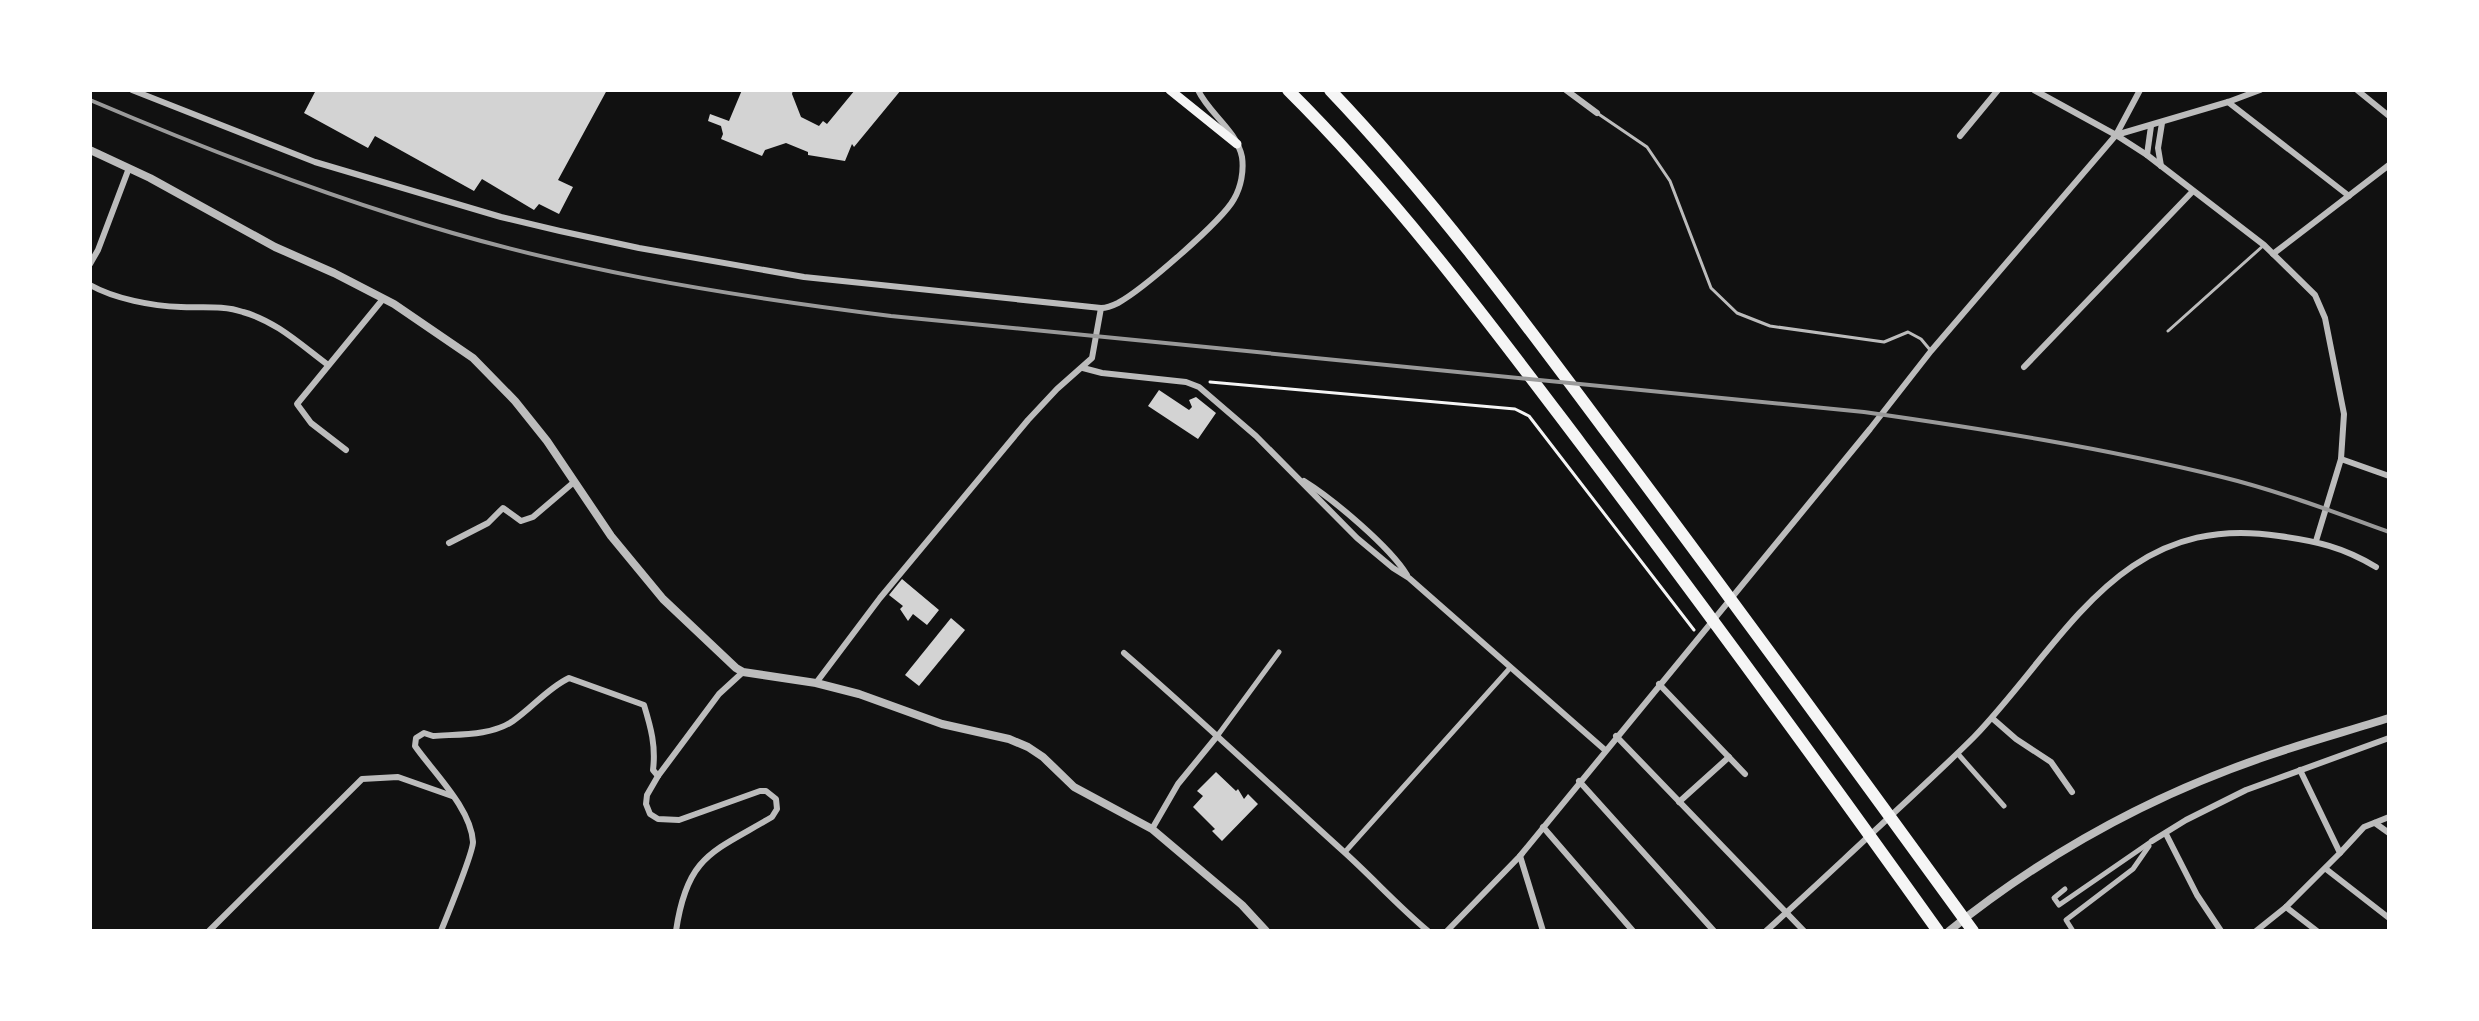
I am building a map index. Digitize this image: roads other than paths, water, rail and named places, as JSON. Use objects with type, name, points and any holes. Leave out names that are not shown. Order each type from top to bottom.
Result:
[{"type":"highway","points":[[1288,90],[1410,222],[1507,346],[1737,653],[1938,931]]},
{"type":"highway","points":[[1330,90],[1398,164],[1513,309],[1680,530],[1973,931]]},
{"type":"main road","points":[[1170,90],[1237,144]]},
{"type":"street","points":[[132,90],[315,162],[501,217],[560,231],[683,257],[804,277],[1101,308],[1116,304],[1132,294],[1228,208],[1240,185],[1243,169],[1237,144],[1198,90]]},
{"type":"street","points":[[1566,90],[1597,113]]},
{"type":"street","points":[[1960,136],[1998,90]]},
{"type":"street","points":[[2034,90],[2147,155],[2264,245],[2315,295],[2325,318],[2344,414],[2341,459],[2316,541]]},
{"type":"street","points":[[1447,931],[1520,856],[1861,441],[1931,351],[2116,135],[2140,90]]},
{"type":"street","points":[[2116,135],[2260,90]]},
{"type":"street","points":[[2357,90],[2389,116]]},
{"type":"street","points":[[2228,102],[2349,196]]},
{"type":"street","points":[[2161,166],[2158,148],[2162,123]]},
{"type":"street","points":[[2147,155],[2151,126]]},
{"type":"street","points":[[90,150],[150,178],[275,247],[383,299],[473,358],[515,401],[547,441],[611,536],[663,599],[736,668],[743,672],[816,683],[859,694],[958,729],[1009,739],[1028,747],[1074,787],[1152,829],[1242,905],[1266,931]]},
{"type":"street","points":[[2273,254],[2389,165]]},
{"type":"street","points":[[90,264],[129,168]]},
{"type":"street","points":[[2024,367],[2193,191]]},
{"type":"street","points":[[90,285],[126,298],[178,307],[242,311],[273,324],[328,365]]},
{"type":"street","points":[[346,450],[311,423],[297,404],[383,299]]},
{"type":"street","points":[[816,683],[880,598],[1028,420],[1092,358],[1101,308]]},
{"type":"street","points":[[1083,368],[1186,382],[1199,387],[1256,436],[1357,538],[1409,578],[1605,750]]},
{"type":"street","points":[[2341,459],[2389,476]]},
{"type":"street","points":[[1300,479],[1317,489],[1399,561],[1409,578]]},
{"type":"street","points":[[449,543],[488,523],[503,508],[521,521],[533,517],[574,482]]},
{"type":"street","points":[[1766,931],[1958,754],[1992,718],[2089,601],[2138,561],[2171,545],[2208,534],[2261,533],[2316,541],[2341,549],[2376,567]]},
{"type":"street","points":[[1152,829],[1178,784],[1279,652]]},
{"type":"street","points":[[1124,653],[1218,735],[1428,931]]},
{"type":"street","points":[[1345,852],[1510,668]]},
{"type":"street","points":[[676,931],[685,890],[702,861],[719,846],[772,817],[777,809],[772,795],[766,791],[671,821],[650,814],[646,804],[647,795],[658,776],[719,694],[743,672]]},
{"type":"street","points":[[441,931],[473,843],[464,812],[415,746],[416,738],[424,733],[433,736],[494,730],[512,722],[558,683],[569,678],[644,705],[655,749],[653,770],[658,776]]},
{"type":"street","points":[[1659,684],[1745,774]]},
{"type":"street","points":[[1992,718],[2016,739],[2051,762],[2072,792]]},
{"type":"street","points":[[1949,931],[1983,903],[2045,861],[2139,810],[2265,756],[2389,718]]},
{"type":"street","points":[[1616,736],[1804,931]]},
{"type":"street","points":[[2065,889],[2054,898],[2059,905],[2186,820],[2246,790],[2389,738]]},
{"type":"street","points":[[1958,754],[2004,806]]},
{"type":"street","points":[[1679,802],[1729,757]]},
{"type":"street","points":[[2300,770],[2340,853]]},
{"type":"street","points":[[209,931],[362,779],[398,777],[452,796]]},
{"type":"street","points":[[1579,781],[1714,931]]},
{"type":"street","points":[[2256,931],[2326,869],[2364,827],[2389,817]]},
{"type":"street","points":[[2375,823],[2389,833]]},
{"type":"street","points":[[1543,827],[1633,931]]},
{"type":"street","points":[[2166,834],[2197,895],[2221,931]]},
{"type":"street","points":[[2073,931],[2066,920],[2133,869],[2152,841]]},
{"type":"street","points":[[1520,856],[1543,931]]},
{"type":"street","points":[[2326,869],[2389,918]]},
{"type":"street","points":[[2286,907],[2317,931]]},
{"type":"street","points":[[1539,920],[1549,931]]},
{"type":"lane","points":[[1597,113],[1647,147],[1670,181],[1711,288],[1737,313],[1770,326],[1884,342],[1908,332],[1921,339],[1931,351]]},
{"type":"lane","points":[[2168,331],[2264,245]]},
{"type":"railway","points":[[90,100],[242,162],[397,216],[518,251],[641,278],[891,316],[1909,418],[2089,448],[2222,477],[2285,495],[2389,532]]}]
